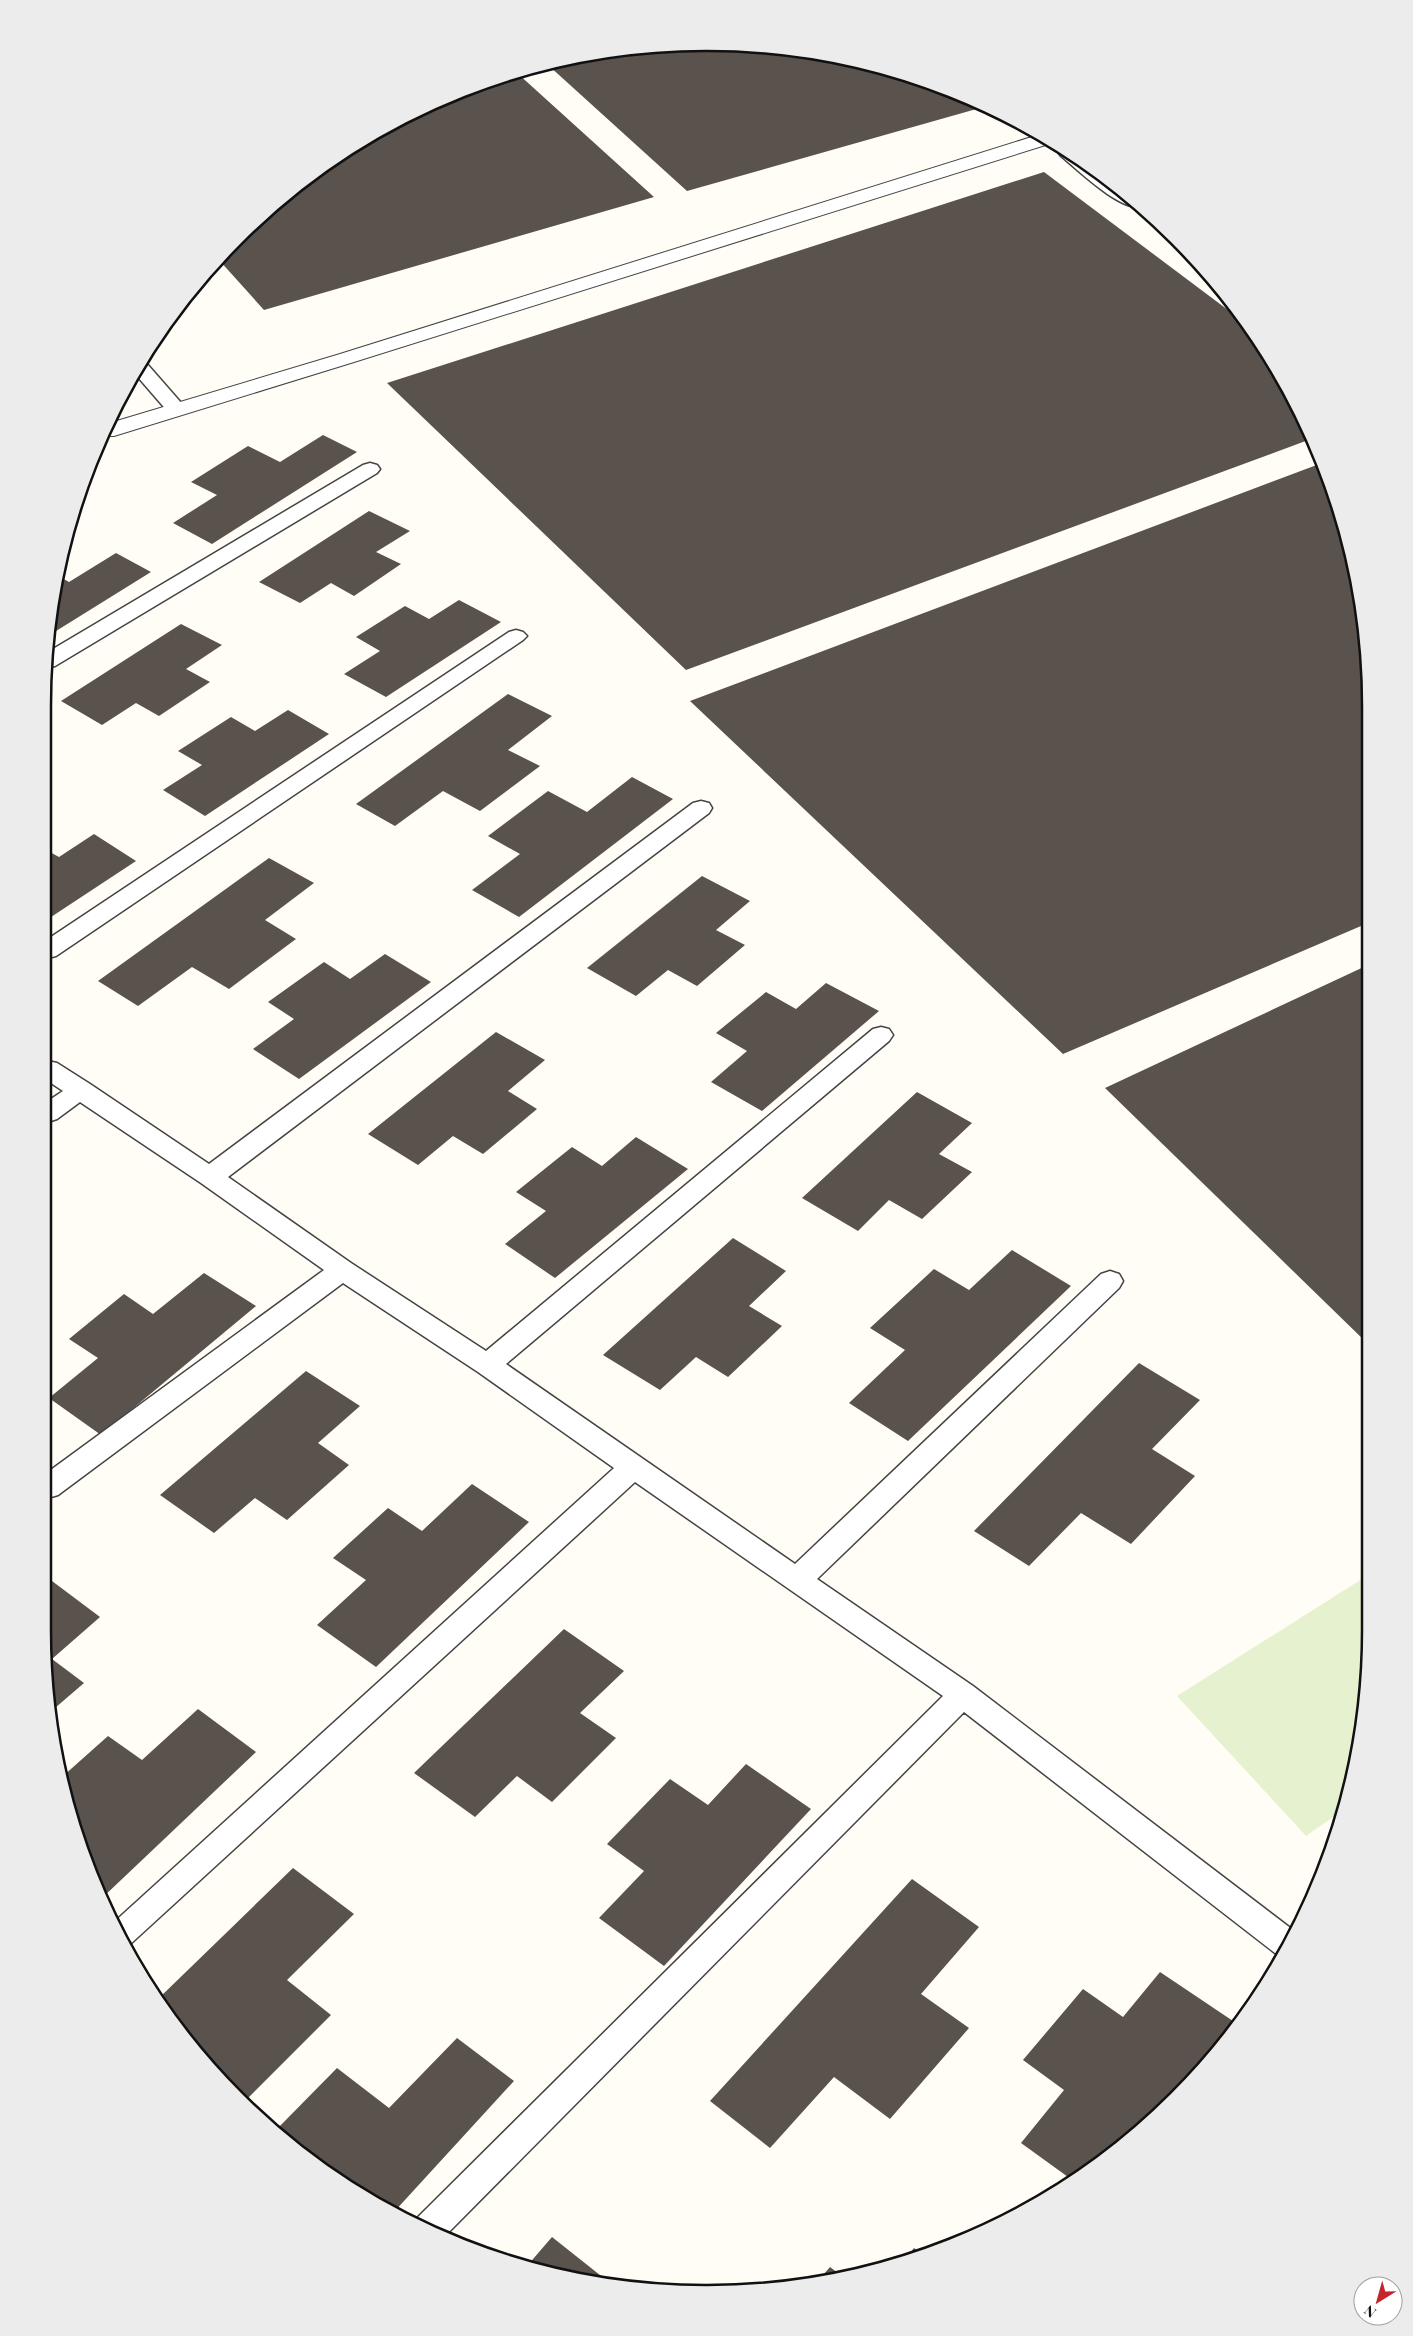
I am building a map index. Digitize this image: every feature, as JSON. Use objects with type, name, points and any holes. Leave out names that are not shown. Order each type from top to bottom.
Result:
[{"type":"street","points":[[114,429],[347,358],[1038,141]]},
{"type":"lane","points":[[143,372],[176,409]]},
{"type":"lane","points":[[54,658],[370,469]]},
{"type":"lane","points":[[51,948],[516,636]]},
{"type":"lane","points":[[210,1177],[702,808]]},
{"type":"lane","points":[[487,1365],[881,1035]]},
{"type":"lane","points":[[51,1071],[210,1177],[342,1270],[487,1365],[963,1695],[1283,1940]]},
{"type":"lane","points":[[51,1111],[81,1090]]},
{"type":"lane","points":[[51,1485],[342,1270]]},
{"type":"lane","points":[[797,1580],[1110,1281]]},
{"type":"lane","points":[[125,1931],[633,1467]]},
{"type":"lane","points":[[433,2224],[963,1695]]},
{"type":"green space","points":[[1362,1579],[1360,1672],[1356,1715],[1349,1757],[1334,1817],[1306,1836],[1177,1696]]},
{"type":"building","points":[[706,51],[792,57],[876,74],[917,86],[975,109],[687,191],[554,70],[621,57],[664,53]]},
{"type":"building","points":[[523,78],[654,197],[264,310],[223,264],[274,214],[342,162],[379,139],[456,101]]},
{"type":"building","points":[[1044,172],[1227,309],[1251,342],[1274,379],[1305,441],[686,670],[387,383]]},
{"type":"building","points":[[323,435],[357,452],[212,544],[173,523],[217,495],[191,482],[248,446],[280,462]]},
{"type":"building","points":[[1316,465],[1339,537],[1356,621],[1362,706],[1362,926],[1063,1054],[690,701]]},
{"type":"building","points":[[369,511],[410,531],[376,552],[401,564],[354,596],[331,583],[300,603],[259,582]]},
{"type":"building","points":[[116,553],[151,572],[56,631],[64,579],[69,582]]},
{"type":"building","points":[[459,600],[501,622],[386,697],[344,674],[380,651],[356,637],[405,606],[429,619]]},
{"type":"building","points":[[181,624],[222,645],[186,669],[210,682],[159,716],[136,703],[102,725],[61,701]]},
{"type":"building","points":[[508,694],[552,716],[508,750],[540,766],[480,811],[443,791],[395,826],[356,804]]},
{"type":"building","points":[[288,710],[329,734],[205,816],[163,790],[202,765],[178,751],[231,717],[255,731]]},
{"type":"building","points":[[632,777],[673,799],[519,917],[472,890],[520,854],[488,836],[548,791],[587,812]]},
{"type":"building","points":[[94,834],[136,861],[51,917],[51,853],[59,857]]},
{"type":"building","points":[[269,858],[314,883],[265,920],[296,939],[229,989],[192,967],[138,1006],[98,981]]},
{"type":"building","points":[[702,876],[750,901],[716,930],[745,945],[697,986],[668,970],[636,996],[587,968]]},
{"type":"building","points":[[385,954],[431,982],[299,1079],[253,1049],[294,1019],[268,1002],[324,962],[350,979]]},
{"type":"building","points":[[1362,968],[1362,1338],[1105,1088]]},
{"type":"building","points":[[826,983],[879,1011],[762,1111],[711,1082],[747,1051],[716,1033],[766,992],[796,1009]]},
{"type":"building","points":[[496,1032],[545,1060],[508,1091],[537,1109],[483,1154],[453,1136],[418,1165],[368,1134]]},
{"type":"building","points":[[917,1092],[972,1123],[939,1154],[972,1172],[922,1219],[889,1200],[858,1231],[802,1198]]},
{"type":"building","points":[[636,1137],[688,1169],[555,1278],[505,1244],[546,1211],[516,1192],[572,1147],[602,1166]]},
{"type":"building","points":[[733,1238],[786,1271],[749,1306],[782,1326],[728,1377],[696,1357],[660,1390],[603,1355]]},
{"type":"building","points":[[1012,1250],[1071,1286],[908,1441],[849,1403],[905,1350],[870,1328],[934,1269],[969,1290]]},
{"type":"building","points":[[204,1273],[256,1306],[101,1435],[51,1399],[51,1396],[98,1358],[69,1339],[124,1294],[153,1314]]},
{"type":"building","points":[[1139,1363],[1200,1400],[1152,1449],[1195,1476],[1131,1544],[1081,1513],[1029,1566],[974,1531]]},
{"type":"building","points":[[306,1371],[360,1406],[318,1443],[349,1465],[287,1520],[255,1498],[214,1533],[160,1495]]},
{"type":"building","points":[[472,1484],[529,1522],[376,1667],[317,1625],[366,1580],[333,1558],[388,1508],[422,1531]]},
{"type":"building","points":[[51,1580],[100,1617],[52,1659]]},
{"type":"building","points":[[564,1629],[624,1671],[580,1713],[616,1738],[552,1802],[517,1776],[475,1817],[414,1773]]},
{"type":"building","points":[[52,1659],[84,1683],[56,1707]]},
{"type":"building","points":[[198,1709],[256,1752],[107,1893],[86,1840],[68,1772],[108,1736],[142,1760]]},
{"type":"building","points":[[746,1764],[811,1809],[664,1966],[599,1918],[644,1871],[607,1844],[670,1779],[708,1805]]},
{"type":"building","points":[[293,1868],[354,1914],[287,1980],[331,2015],[248,2098],[214,2062],[162,1995]]},
{"type":"building","points":[[912,1879],[979,1927],[921,1994],[969,2028],[890,2119],[834,2077],[770,2148],[710,2101]]},
{"type":"building","points":[[1160,1972],[1232,2020],[1199,2062],[1170,2093],[1139,2122],[1067,2176],[1021,2143],[1064,2090],[1023,2060],[1083,1989],[1123,2017]]},
{"type":"building","points":[[457,2038],[514,2081],[398,2207],[342,2174],[280,2126],[337,2068],[389,2108]]},
{"type":"building","points":[[552,2237],[601,2276],[579,2272],[532,2260]]},
{"type":"building","points":[[830,2267],[836,2272],[834,2272],[824,2274]]}]
